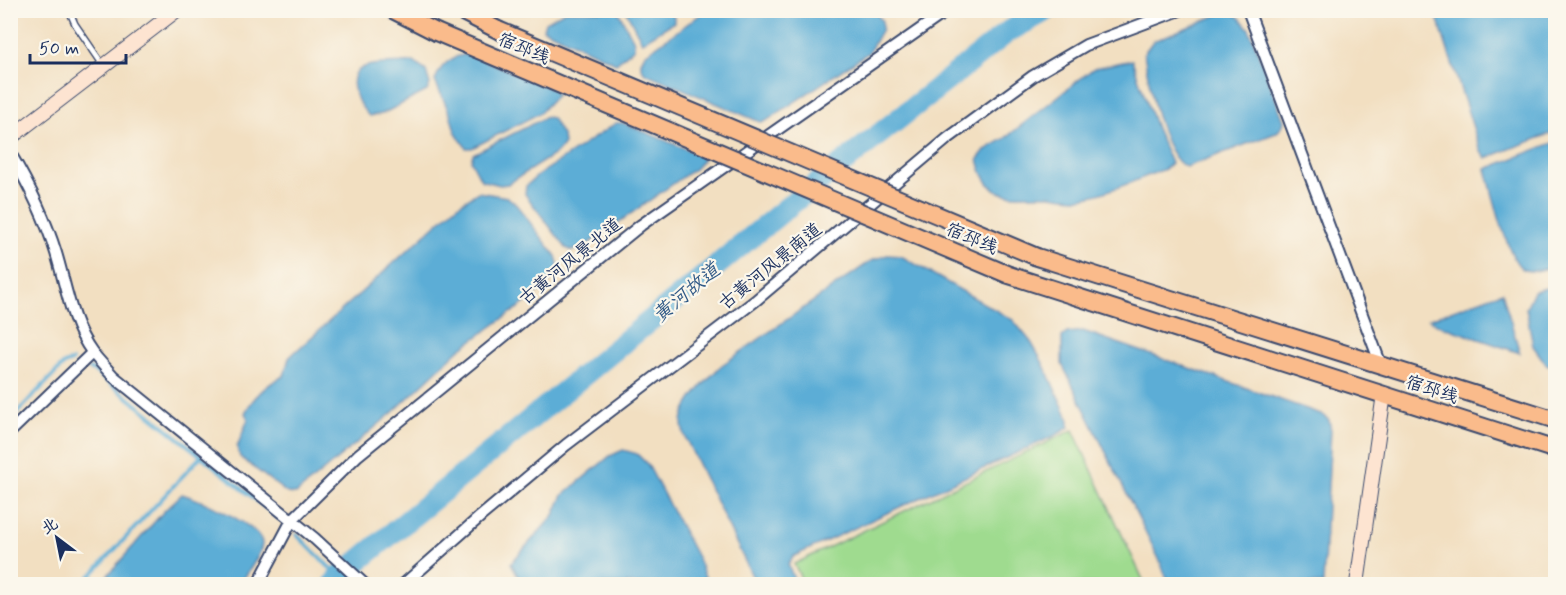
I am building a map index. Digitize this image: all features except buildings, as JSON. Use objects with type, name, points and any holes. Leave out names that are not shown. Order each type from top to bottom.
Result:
[{"type":"main road","name":"宿邳线","points":[[393,10],[436,32],[1009,275],[1556,450]]},
{"type":"main road","name":"宿邳线","points":[[459,10],[498,30],[1037,257],[1556,420]]},
{"type":"street","points":[[10,138],[177,10]]},
{"type":"street","name":"古黄河风景北道","points":[[258,585],[292,520],[358,455],[641,225],[948,10]]},
{"type":"street","name":"古黄河风景南道","points":[[404,585],[566,445],[754,302],[947,140],[1033,76],[1086,45],[1148,14],[1180,10]]},
{"type":"street","points":[[1248,10],[1381,365]]},
{"type":"street","points":[[10,153],[35,196],[56,252],[69,303],[82,337],[92,353],[113,376],[314,538],[364,585]]},
{"type":"street","points":[[10,432],[92,353]]},
{"type":"street","points":[[1357,585],[1384,394]]},
{"type":"lane","points":[[69,10],[75,24],[104,66]]},
{"type":"green space","points":[[1073,430],[1145,584],[804,584],[794,564]]},
{"type":"water","points":[[707,10],[874,11],[882,21],[882,29],[869,52],[766,121],[760,122],[645,73],[641,66],[645,54]]},
{"type":"water","points":[[565,11],[618,11],[634,41],[634,48],[616,63],[543,29],[545,22]]},
{"type":"water","points":[[626,11],[670,11],[674,22],[642,42]]},
{"type":"water","points":[[1435,11],[1555,11],[1555,132],[1486,158],[1481,152]]},
{"type":"water","points":[[1225,12],[1231,12],[1240,18],[1249,29],[1284,121],[1276,133],[1186,167],[1177,160],[1163,133],[1152,98],[1144,53],[1153,41]]},
{"type":"water","points":[[470,54],[552,89],[557,94],[540,113],[472,148],[466,148],[455,131],[435,81],[440,70],[453,58]]},
{"type":"water","points":[[1132,60],[1171,163],[1165,169],[1106,192],[1082,198],[1004,194],[989,184],[978,159],[985,150],[1004,139],[1094,68]]},
{"type":"water","points":[[414,62],[426,71],[430,84],[427,91],[382,114],[369,116],[356,95],[354,79],[356,73],[372,65]]},
{"type":"water","points":[[546,117],[552,118],[563,137],[564,144],[558,152],[508,184],[500,185],[481,180],[471,161],[473,154]]},
{"type":"water","points":[[616,123],[623,123],[698,154],[703,160],[697,167],[585,246],[572,251],[566,248],[525,194],[526,186],[537,176]]},
{"type":"water","points":[[1555,142],[1555,266],[1531,271],[1523,269],[1512,253],[1486,169]]},
{"type":"water","points":[[478,192],[507,197],[515,203],[556,256],[557,271],[549,282],[525,303],[459,350],[391,414],[296,494],[287,493],[240,457],[237,447],[248,419],[245,413],[248,407],[272,382],[284,376],[289,358],[295,352],[458,205]]},
{"type":"water","points":[[887,255],[901,256],[1013,320],[1031,342],[1043,363],[1069,420],[1069,427],[794,556],[788,564],[796,584],[756,584],[685,437],[682,425],[686,408],[697,392],[722,365],[871,261]]},
{"type":"water","points":[[1556,286],[1555,367],[1546,364],[1533,346],[1526,308],[1534,291]]},
{"type":"water","points":[[1502,292],[1520,353],[1438,325],[1429,319]]},
{"type":"water","points":[[1083,331],[1321,414],[1329,420],[1331,430],[1323,584],[1169,584],[1159,559],[1062,364],[1062,337],[1067,333]]},
{"type":"water","points":[[623,450],[637,454],[648,465],[698,559],[708,584],[523,584],[511,563],[554,515],[563,495],[610,456]]},
{"type":"water","points":[[182,494],[228,514],[252,529],[260,537],[262,544],[259,553],[240,584],[100,584],[164,511]]},
{"type":"waterway","name":"黄河故道","points":[[334,584],[339,577],[789,206],[1009,31],[1047,10]]},
{"type":"waterway","points":[[10,420],[64,364],[72,361]]},
{"type":"waterway","points":[[90,369],[280,519]]},
{"type":"waterway","points":[[83,584],[202,455]]},
{"type":"waterway","points":[[297,535],[339,577]]}]
